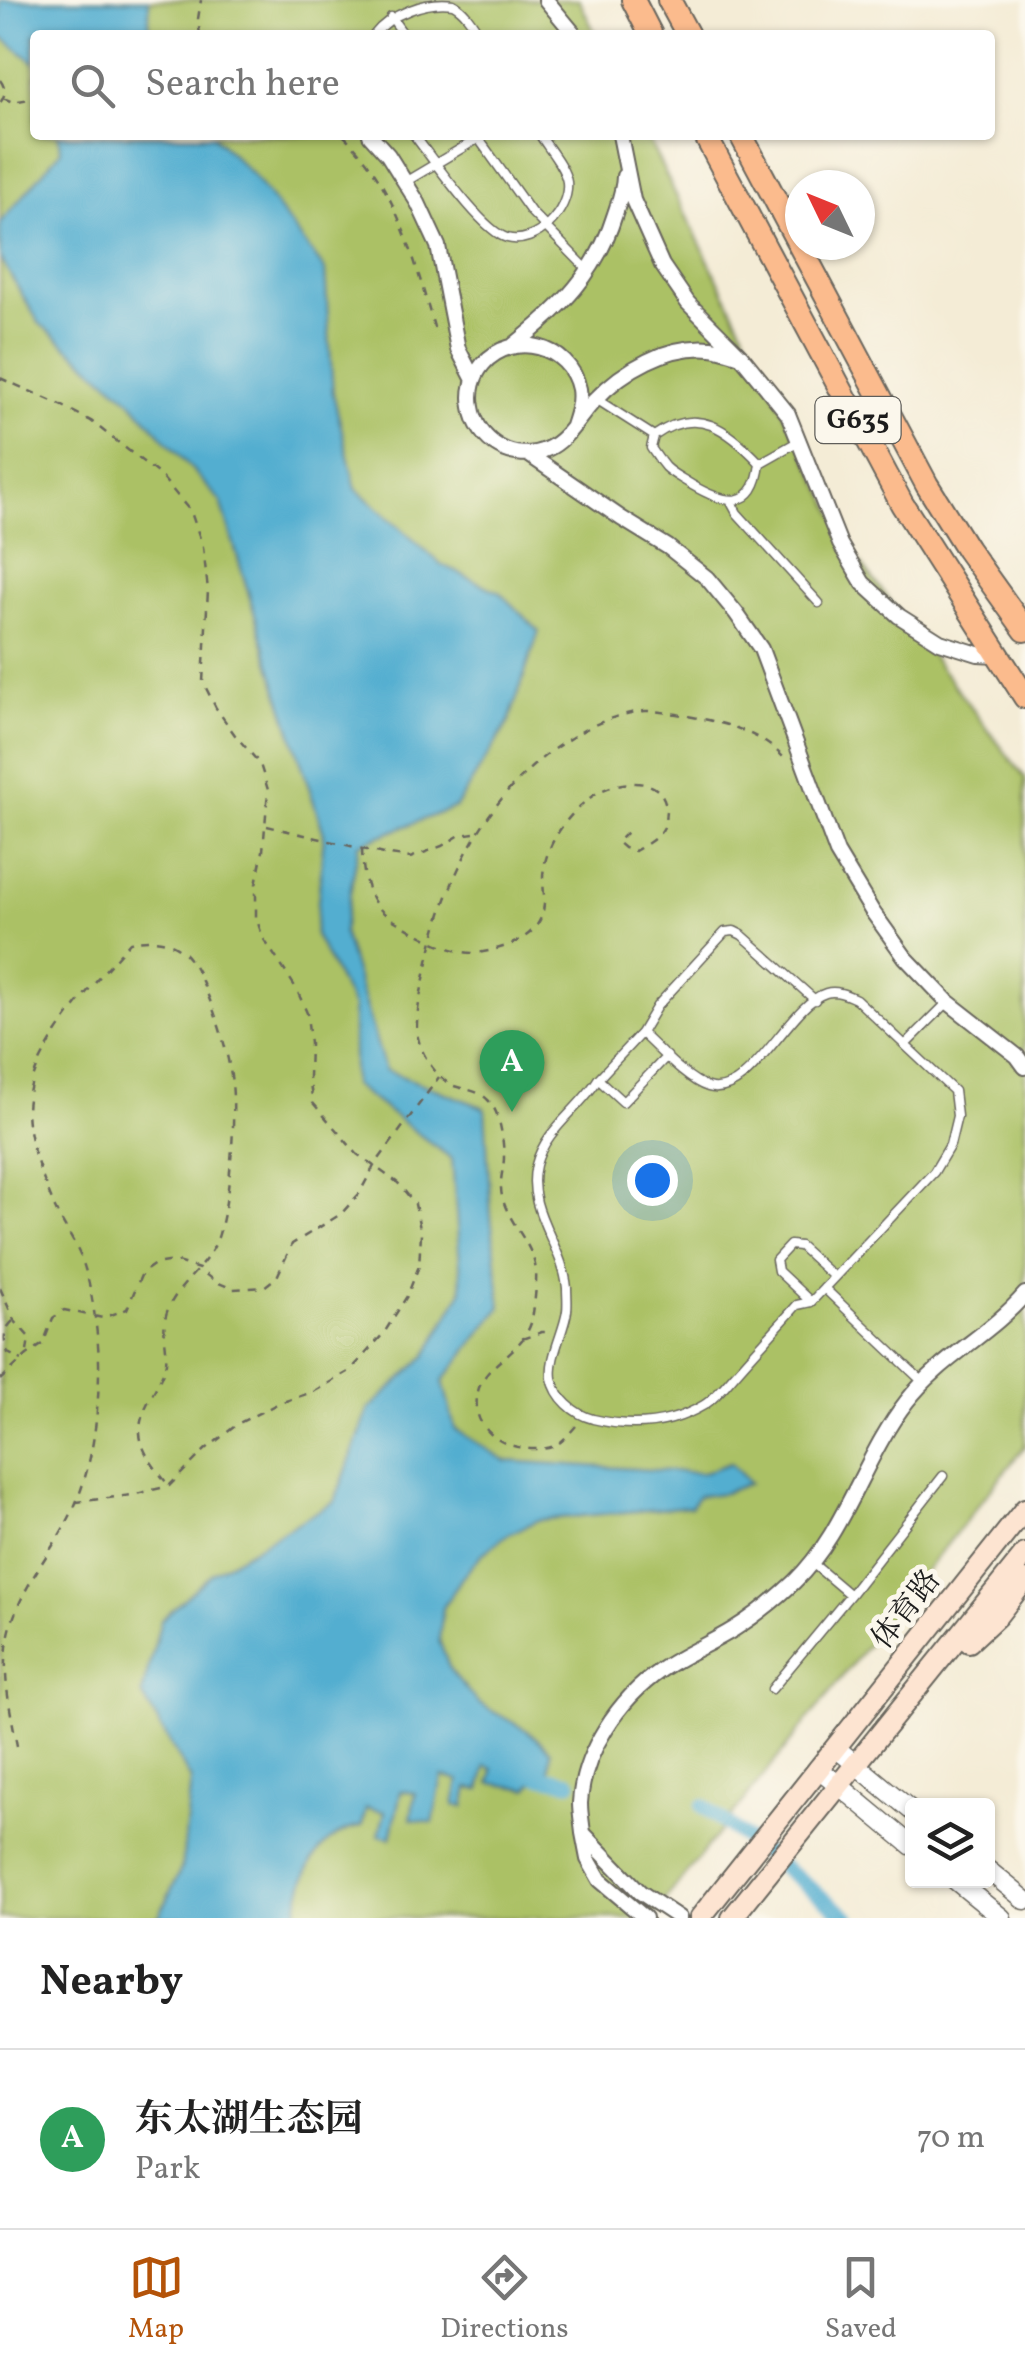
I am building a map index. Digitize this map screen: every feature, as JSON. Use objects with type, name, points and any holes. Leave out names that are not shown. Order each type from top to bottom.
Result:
[{"type":"highway","points":[[633,0],[649,30]]},
{"type":"highway","points":[[670,0],[685,30]]},
{"type":"highway","name":"G635","points":[[707,140],[902,504],[1025,697]]},
{"type":"highway","name":"G635","points":[[745,140],[927,486],[1025,630]]},
{"type":"main road","points":[[888,1681],[948,1589],[1025,1491]]},
{"type":"main road","name":"体育路","points":[[700,1918],[1025,1510]]},
{"type":"main road","name":"体育路","points":[[732,1918],[1025,1554]]},
{"type":"main road","points":[[913,1695],[997,1616],[1025,1580]]},
{"type":"street","points":[[546,0],[571,30]]},
{"type":"street","points":[[374,140],[418,203],[438,246],[458,348],[474,380]]},
{"type":"street","points":[[621,140],[633,200],[662,265],[688,304],[741,356],[788,414],[840,544],[864,582],[899,616],[940,642],[978,654],[997,655]]},
{"type":"street","points":[[513,346],[548,318],[595,263],[624,186],[624,155]]},
{"type":"street","points":[[573,426],[580,392],[564,360],[531,345],[496,352],[483,364],[470,398],[481,432],[510,452],[528,454],[546,450],[561,440],[623,375],[655,358],[689,348],[713,348],[741,356]]},
{"type":"street","points":[[528,454],[668,547],[707,578],[736,613],[761,649],[837,853],[872,911],[905,956],[948,1002],[1017,1056],[1025,1067]]},
{"type":"street","points":[[645,1918],[600,1880],[588,1858],[580,1804],[586,1770],[596,1746],[624,1704],[658,1672],[733,1630],[796,1580],[843,1514],[882,1438],[907,1402],[934,1370],[1008,1315],[1025,1294]]},
{"type":"street","points":[[836,1748],[905,1804]]},
{"type":"street","points":[[818,1768],[905,1840]]},
{"type":"street","points":[[583,1833],[640,1892],[673,1916]]},
{"type":"street","points":[[995,1876],[1025,1900]]},
{"type":"street","points":[[965,1888],[1002,1918]]},
{"type":"lane","points":[[379,30],[411,4],[429,1],[452,2],[477,30]]},
{"type":"lane","points":[[392,16],[401,30]]},
{"type":"lane","points":[[418,140],[485,224],[505,238],[526,239],[557,215],[566,198],[567,179],[543,140]]},
{"type":"lane","points":[[405,182],[472,140]]},
{"type":"lane","points":[[482,140],[531,212],[589,271]]},
{"type":"lane","points":[[596,399],[654,436]]},
{"type":"lane","points":[[689,420],[710,423],[760,463],[758,484],[746,497],[731,502],[704,492],[668,470],[650,448],[654,436],[670,425],[689,420]]},
{"type":"lane","points":[[760,463],[800,442]]},
{"type":"lane","points":[[731,502],[818,603]]},
{"type":"lane","points":[[640,1033],[692,1078],[710,1088],[728,1087],[815,1000],[824,993],[839,992],[856,999],[954,1091],[958,1116],[950,1145],[934,1172],[810,1302],[797,1305],[706,1404],[674,1419],[618,1426],[584,1417],[560,1397],[552,1377],[568,1308],[562,1261],[537,1206],[536,1164],[544,1145],[640,1033],[657,1006],[725,932],[734,930],[742,935],[815,1000]]},
{"type":"lane","points":[[905,1045],[948,1002]]},
{"type":"lane","points":[[598,1079],[624,1102],[667,1056]]},
{"type":"lane","points":[[810,1302],[778,1271],[776,1260],[790,1245],[800,1246],[834,1277]]},
{"type":"lane","points":[[824,1288],[924,1382]]},
{"type":"lane","points":[[772,1689],[944,1476]]},
{"type":"lane","points":[[810,1562],[850,1595]]},
{"type":"path","points":[[199,30],[201,0]]},
{"type":"path","points":[[0,80],[5,88],[2,101],[30,99]]},
{"type":"path","points":[[347,140],[379,180],[396,210],[434,327],[452,319]]},
{"type":"path","points":[[0,378],[92,421],[161,476],[191,512],[203,547],[208,590],[202,682],[225,722],[260,764],[268,790],[256,884],[256,917],[263,938],[296,988],[307,1013],[313,1103],[357,1154],[398,1183],[415,1204],[422,1234],[419,1266],[407,1296],[384,1333],[350,1371],[315,1391],[239,1423],[169,1486],[77,1502]]},
{"type":"path","points":[[584,1417],[561,1444],[540,1449],[516,1448],[491,1436],[479,1420],[476,1396],[482,1376],[514,1350],[530,1324],[536,1270],[501,1189],[504,1159],[500,1125],[489,1101],[440,1076],[416,1034],[438,915],[468,848],[501,797],[550,750],[595,723],[645,712],[730,724],[774,746],[787,761]]},
{"type":"path","points":[[362,849],[363,878],[374,903],[391,920],[469,954],[492,951],[532,932],[545,900],[543,873],[550,847],[568,817],[596,793],[626,783],[648,783],[660,792],[666,806],[664,826],[653,840],[635,851],[617,842],[630,829]]},
{"type":"path","points":[[265,826],[410,858],[460,835],[477,833]]},
{"type":"path","points":[[18,1746],[6,1693],[10,1631],[21,1599],[77,1502],[94,1439],[100,1370],[85,1268],[56,1209],[30,1136],[27,1101],[35,1070],[49,1042],[130,942],[148,939],[166,940],[182,950],[199,974],[217,1018],[232,1083],[232,1135],[219,1236],[208,1258],[168,1309],[163,1335],[166,1361],[145,1409],[140,1434],[149,1459],[169,1486]]},
{"type":"path","points":[[0,1380],[43,1344],[53,1318],[64,1310],[104,1318],[127,1309],[142,1273],[155,1264],[174,1262],[199,1269],[233,1290],[264,1287],[277,1277],[292,1244],[341,1214],[359,1194],[374,1166],[440,1076]]},
{"type":"path","points":[[0,1288],[14,1320],[29,1336],[27,1354]]},
{"type":"path","points":[[14,1320],[7,1327],[4,1340],[8,1354],[22,1360]]},
{"type":"path","points":[[521,1339],[542,1332],[562,1333]]},
{"type":"green space","points":[[0,0],[579,0],[594,30],[30,30],[30,140],[648,140],[856,557],[1025,778],[1025,1446],[651,1918],[0,1918]]},
{"type":"water","points":[[0,0],[149,0],[149,30],[30,30],[30,59],[0,36]]},
{"type":"water","points":[[59,140],[217,140],[252,174],[325,270],[333,393],[356,489],[442,565],[499,592],[539,631],[509,722],[456,807],[359,844],[343,932],[385,1070],[485,1108],[501,1307],[443,1381],[455,1429],[506,1461],[702,1473],[730,1463],[750,1483],[724,1493],[698,1496],[691,1506],[538,1520],[505,1536],[481,1555],[443,1608],[439,1640],[450,1670],[478,1703],[528,1731],[551,1751],[549,1770],[537,1776],[528,1789],[490,1783],[493,1769],[486,1766],[480,1790],[468,1788],[464,1807],[454,1805],[459,1780],[442,1777],[433,1823],[411,1819],[415,1793],[401,1791],[391,1838],[379,1835],[385,1812],[366,1808],[362,1826],[339,1834],[313,1860],[303,1882],[296,1918],[158,1918],[182,1867],[191,1780],[142,1694],[161,1620],[212,1573],[335,1501],[369,1409],[426,1356],[462,1291],[452,1159],[353,1085],[353,1007],[315,935],[324,834],[221,502],[128,398],[39,323],[0,258],[0,223],[61,151]]},
{"type":"waterway","points":[[537,1776],[570,1782]]},
{"type":"waterway","points":[[703,1806],[849,1918]]},
{"type":"place","name":"东太湖生态园","points":[[512,1112]]}]
